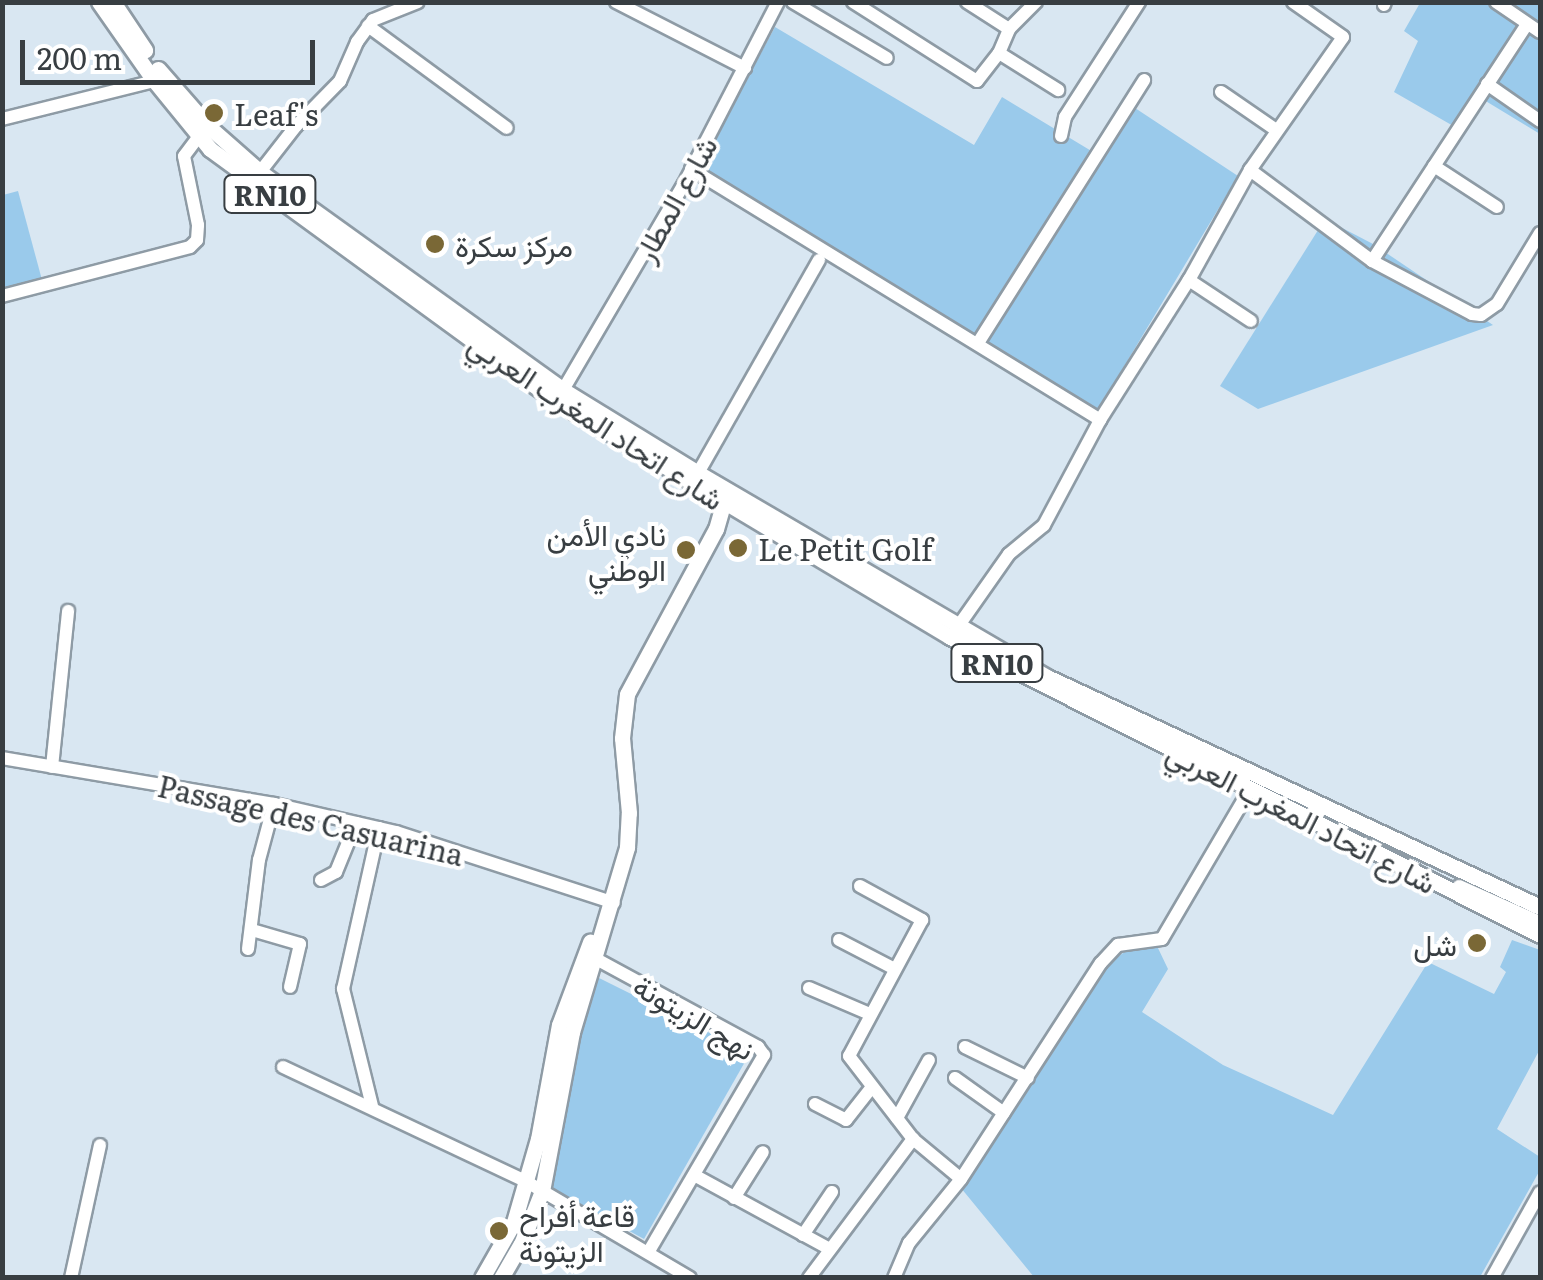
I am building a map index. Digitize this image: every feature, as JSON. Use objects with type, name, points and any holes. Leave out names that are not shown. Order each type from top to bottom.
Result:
[{"type":"main road","name":"شارع اتحاد المغرب العربي","points":[[99,2],[154,81],[204,130],[562,390],[698,473],[724,495]]},
{"type":"main road","name":"شارع اتحاد المغرب العربي","points":[[119,5],[164,77],[232,167],[556,401],[724,495],[950,638],[1540,935]]},
{"type":"main road","points":[[501,1278],[522,1244],[559,1025],[613,898],[629,829],[622,738],[628,694],[716,528],[724,495]]},
{"type":"main road","name":"شارع اتحاد المغرب العربي","points":[[742,506],[1084,695],[1540,907]]},
{"type":"main road","points":[[716,528],[742,506]]},
{"type":"main road","points":[[482,1278],[534,1187]]},
{"type":"street","points":[[260,172],[296,126],[340,81],[368,26],[380,14],[418,2]]},
{"type":"street","points":[[616,2],[745,68]]},
{"type":"street","name":"شارع المطار","points":[[562,390],[691,168],[778,2]]},
{"type":"street","points":[[794,2],[888,58]]},
{"type":"street","points":[[853,2],[976,80],[999,52],[1009,29],[1036,2]]},
{"type":"street","points":[[967,2],[989,8],[1009,29]]},
{"type":"street","points":[[1061,136],[1066,117],[1139,2]]},
{"type":"street","points":[[957,628],[1009,554],[1044,526],[1100,420],[1190,280],[1250,170],[1343,38],[1293,2]]},
{"type":"street","points":[[1496,2],[1540,32]]},
{"type":"street","points":[[1372,261],[1528,24]]},
{"type":"street","points":[[368,26],[506,128]]},
{"type":"street","points":[[999,52],[1058,90]]},
{"type":"street","points":[[978,344],[1144,80]]},
{"type":"street","points":[[2,120],[154,81]]},
{"type":"street","points":[[1487,84],[1540,120]]},
{"type":"street","points":[[1221,92],[1276,130]]},
{"type":"street","points":[[2,296],[190,247],[197,240],[198,226],[184,156],[204,130]]},
{"type":"street","points":[[1434,166],[1497,207]]},
{"type":"street","points":[[691,168],[1100,420]]},
{"type":"street","points":[[1250,170],[1372,261],[1481,315],[1497,304],[1540,233]]},
{"type":"street","points":[[698,473],[819,260]]},
{"type":"street","points":[[1190,280],[1251,321]]},
{"type":"street","points":[[53,765],[68,611]]},
{"type":"street","name":"Passage des Casuarina","points":[[2,755],[274,804],[379,828],[613,898]]},
{"type":"street","points":[[894,1278],[908,1243],[961,1179],[1108,954],[1128,942],[1162,940],[1250,789]]},
{"type":"street","points":[[248,950],[260,860],[274,804]]},
{"type":"street","points":[[322,880],[335,874],[356,823]]},
{"type":"street","points":[[372,1106],[343,988],[379,828]]},
{"type":"street","points":[[1351,839],[1540,922]]},
{"type":"street","points":[[860,886],[922,920],[849,1056],[913,1139],[961,1179]]},
{"type":"street","points":[[252,930],[300,944],[290,987]]},
{"type":"street","points":[[840,940],[895,970]]},
{"type":"street","name":"نهج الزيتونة","points":[[590,956],[763,1051],[756,1074],[649,1251]]},
{"type":"street","points":[[810,988],[870,1014]]},
{"type":"street","points":[[965,1047],[1028,1078]]},
{"type":"street","points":[[897,1118],[929,1060]]},
{"type":"street","points":[[283,1067],[372,1106],[534,1187],[690,1278]]},
{"type":"street","points":[[955,1078],[1004,1113]]},
{"type":"street","points":[[815,1104],[846,1120],[872,1087]]},
{"type":"street","points":[[809,1278],[913,1139]]},
{"type":"street","points":[[72,1278],[100,1145]]},
{"type":"street","points":[[734,1198],[763,1152]]},
{"type":"street","points":[[694,1175],[828,1248]]},
{"type":"street","points":[[803,1235],[832,1192]]},
{"type":"street","points":[[1492,1278],[1540,1192]]},
{"type":"shaded area","points":[[1420,3],[1540,3],[1540,134],[1484,100],[1462,131],[1394,92],[1418,41],[1404,31]]},
{"type":"shaded area","points":[[775,27],[974,145],[1002,97],[1098,155],[1132,106],[1238,176],[1092,420],[693,178]]},
{"type":"shaded area","points":[[18,191],[42,280],[3,290],[3,195]]},
{"type":"shaded area","points":[[1325,219],[1373,244],[1493,325],[1258,409],[1220,386]]},
{"type":"shaded area","points":[[1512,940],[1540,950],[1540,1049],[1497,1129],[1540,1157],[1540,1170],[1480,1277],[1034,1277],[961,1188],[1110,963],[1127,950],[1157,946],[1168,969],[1142,1012],[1223,1065],[1333,1115],[1428,962],[1494,994],[1506,972],[1500,967]]},
{"type":"shaded area","points":[[595,976],[750,1053],[644,1239],[549,1187],[571,1053]]},
{"type":"place","name":"Leaf's","points":[[214,113]]},
{"type":"place","name":"مركز سكرة","points":[[435,244]]},
{"type":"place","name":"Le Petit Golf","points":[[738,548]]},
{"type":"place","name":"نادي الأمن الوطني","points":[[686,550]]},
{"type":"place","name":"شل","points":[[1477,943]]},
{"type":"place","name":"قاعة أفراح الزيتونة","points":[[499,1231]]}]
